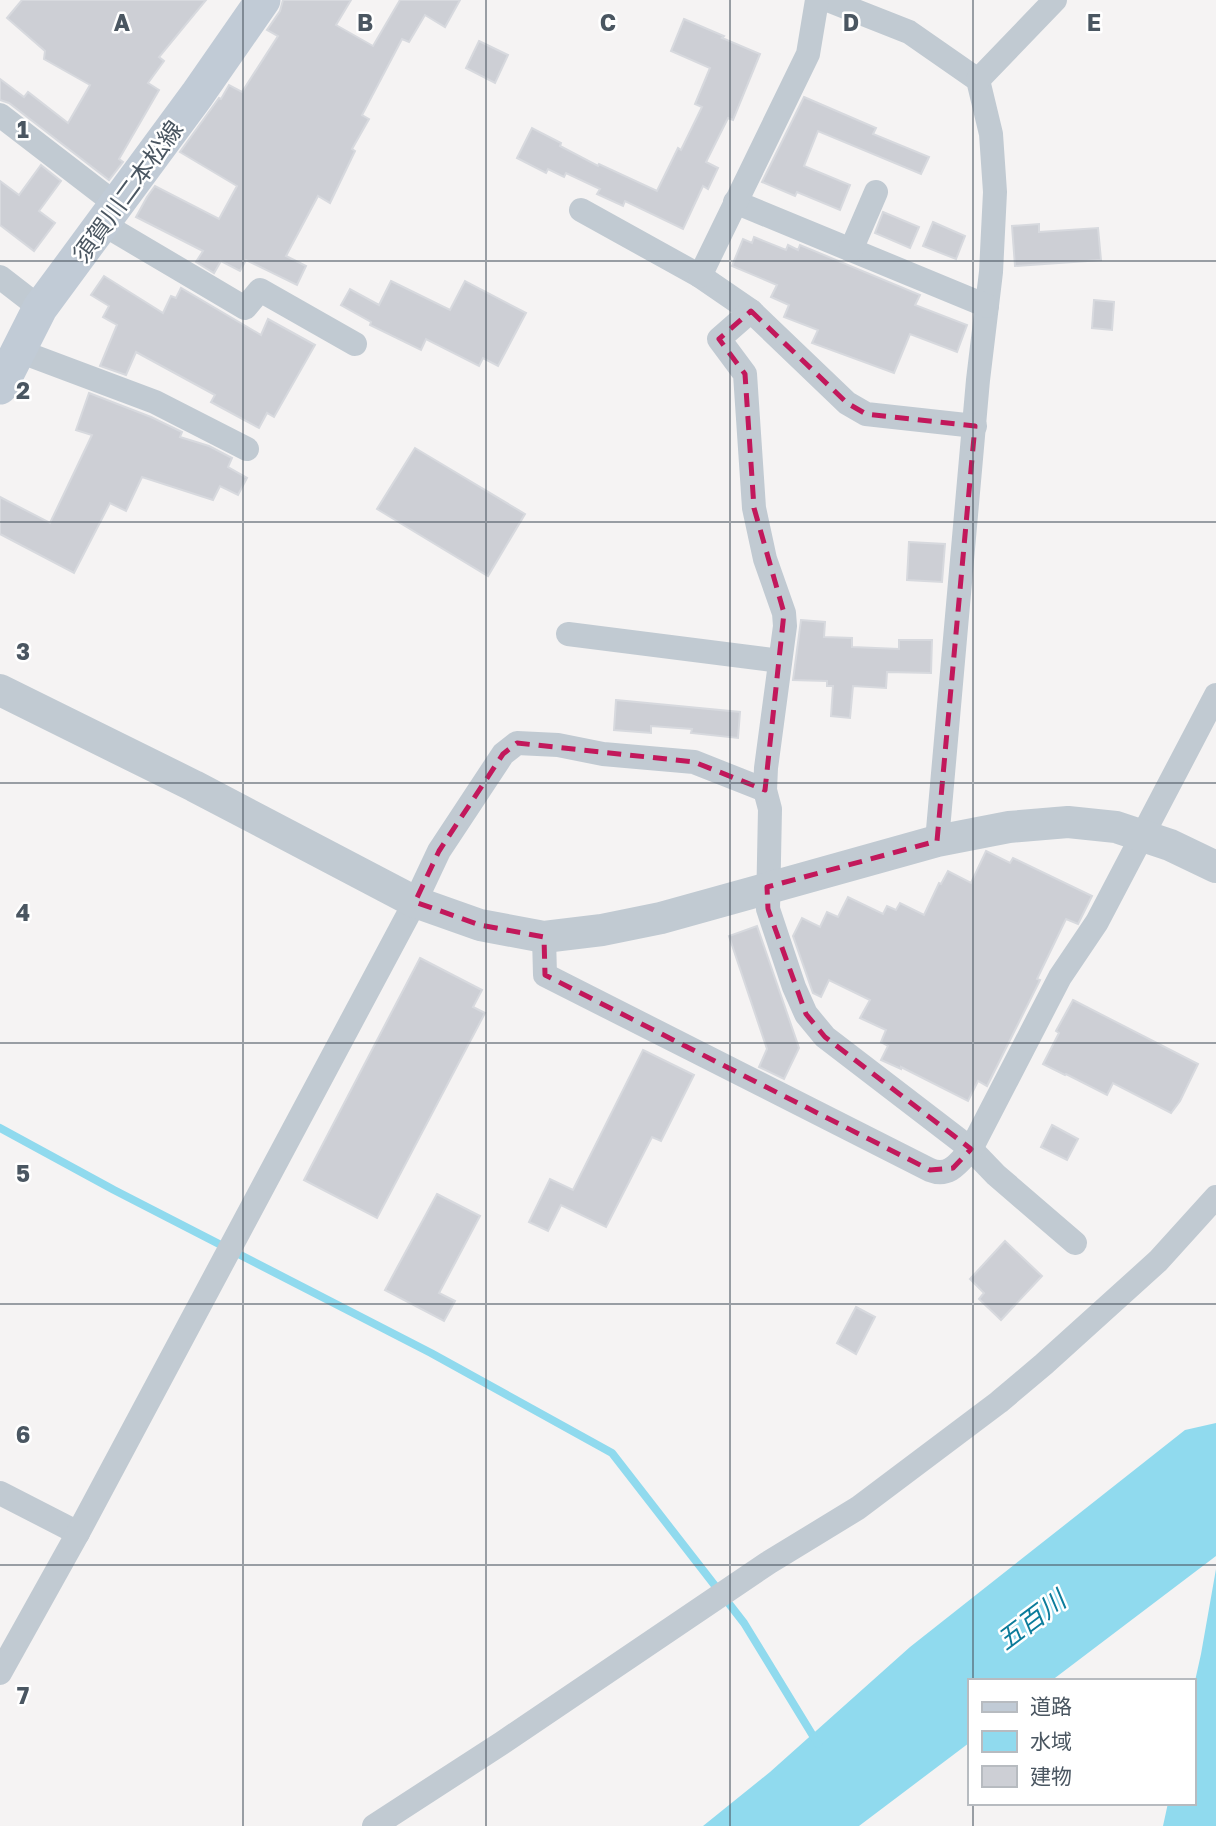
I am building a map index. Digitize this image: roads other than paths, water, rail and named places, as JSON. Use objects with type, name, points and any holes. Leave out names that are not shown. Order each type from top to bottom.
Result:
[{"type":"main road","name":"須賀川二本松線","points":[[0,387],[12,353],[40,308],[197,95],[263,0]]},
{"type":"street","points":[[699,276],[808,54],[817,0]]},
{"type":"street","points":[[828,0],[909,32],[978,80],[991,134],[995,192],[991,272],[978,380],[937,841]]},
{"type":"street","points":[[978,80],[1055,0]]},
{"type":"street","points":[[0,115],[110,214],[245,308],[260,290],[355,344]]},
{"type":"street","points":[[851,250],[876,192]]},
{"type":"street","points":[[735,202],[987,306]]},
{"type":"street","points":[[582,210],[699,276],[751,311],[847,403],[866,414],[975,426]]},
{"type":"street","points":[[0,277],[40,308]]},
{"type":"street","points":[[751,311],[719,340],[745,374],[754,508],[765,559],[784,613],[785,626],[766,768],[765,790],[770,809],[768,909],[794,986],[806,1014],[825,1037],[971,1149],[996,1175],[1076,1243]]},
{"type":"street","points":[[12,353],[155,402],[247,449]]},
{"type":"street","points":[[568,634],[780,661]]},
{"type":"street","points":[[0,690],[194,786],[415,902],[480,925],[544,937],[602,930],[661,918],[937,841],[1009,827],[1068,822],[1116,827],[1170,845],[1216,867]]},
{"type":"street","points":[[544,937],[545,975],[930,1170],[937,1173],[948,1171],[971,1149],[1060,977],[1097,922],[1216,695]]},
{"type":"street","points":[[0,1674],[415,902],[439,851],[503,754],[517,743],[558,745],[603,754],[694,762],[765,790]]},
{"type":"street","points":[[374,1826],[768,1563],[858,1508],[999,1402],[1044,1364],[1158,1261],[1216,1197]]},
{"type":"street","points":[[0,1493],[78,1533]]},
{"type":"water","name":"五百川","points":[[1216,1423],[1216,1556],[1054,1679],[968,1679],[968,1744],[859,1826],[703,1826],[770,1772],[910,1647],[1185,1430]]},
{"type":"water","points":[[1216,1569],[1216,1826],[1163,1826],[1168,1805],[1195,1805],[1195,1681]]},
{"type":"waterway","points":[[0,1128],[114,1190],[431,1353],[612,1453],[744,1623],[818,1744]]}]
